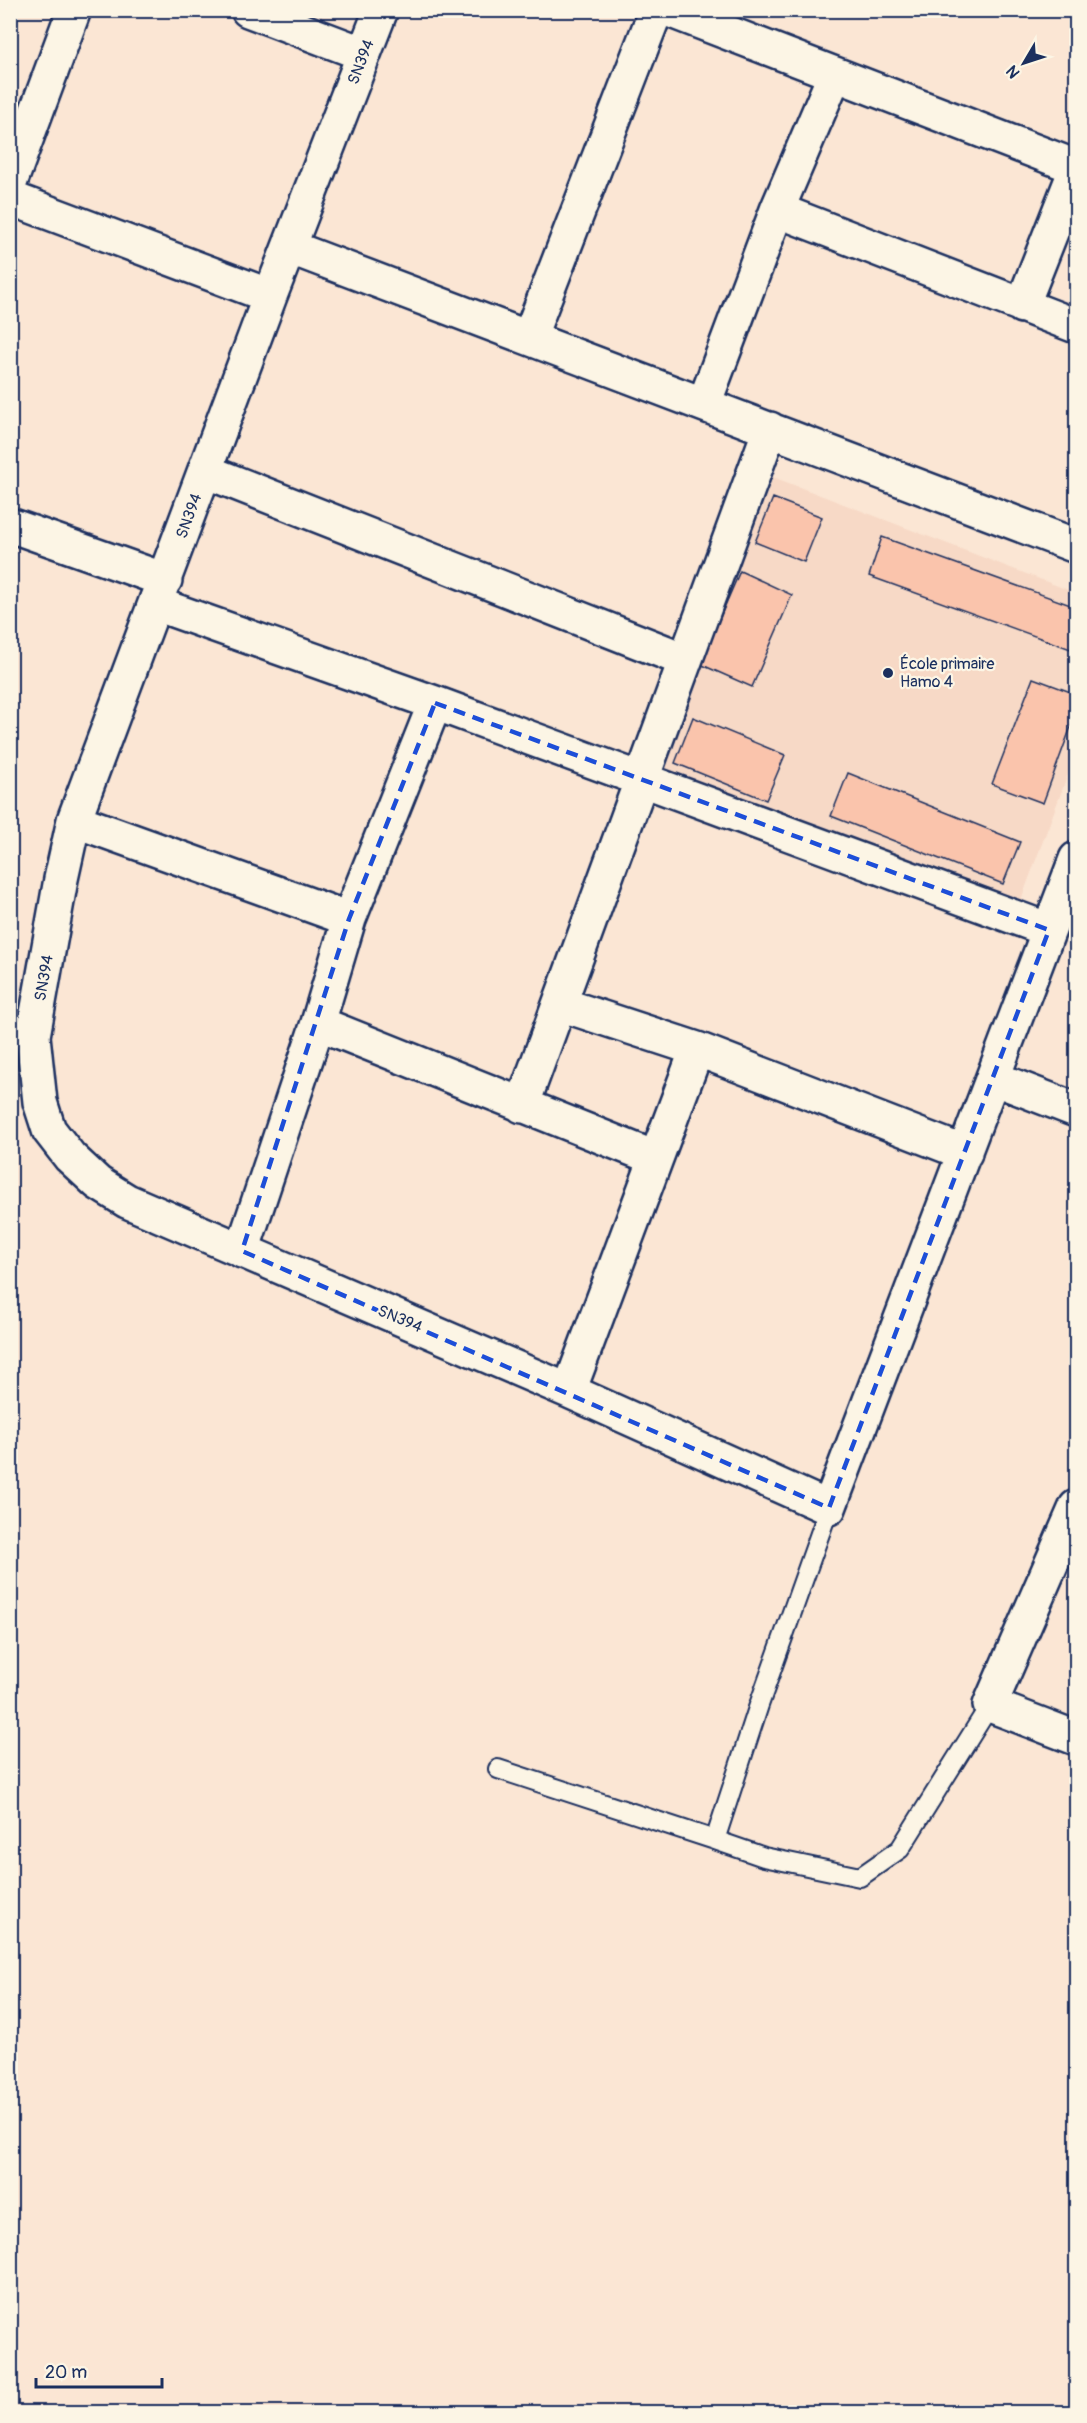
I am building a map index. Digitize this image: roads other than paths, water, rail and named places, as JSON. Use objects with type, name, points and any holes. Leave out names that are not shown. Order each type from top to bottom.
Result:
[{"type":"street","points":[[10,183],[74,10]]},
{"type":"street","points":[[248,10],[364,54]]},
{"type":"street","name":"SN394","points":[[381,10],[270,296],[74,820],[33,1036],[40,1102],[49,1130],[70,1157],[98,1183],[127,1201],[569,1391],[829,1508]]},
{"type":"street","points":[[529,338],[656,10]]},
{"type":"street","points":[[669,10],[1077,168],[1023,306]]},
{"type":"street","points":[[705,404],[777,210],[835,74]]},
{"type":"street","points":[[10,198],[270,296]]},
{"type":"street","points":[[777,210],[1077,326]]},
{"type":"street","points":[[289,247],[1077,546]]},
{"type":"street","points":[[522,1106],[770,429]]},
{"type":"street","points":[[205,471],[685,660]]},
{"type":"street","points":[[10,525],[161,592],[435,703],[1049,930]]},
{"type":"street","points":[[242,1251],[318,1023],[349,919],[435,703]]},
{"type":"street","points":[[74,820],[349,919]]},
{"type":"street","points":[[829,1508],[1077,859]]},
{"type":"street","points":[[560,1004],[697,1049],[965,1153]]},
{"type":"street","points":[[318,1023],[655,1158]]},
{"type":"street","points":[[569,1391],[697,1049]]},
{"type":"street","points":[[993,1078],[1077,1110]]},
{"type":"street","points":[[1077,1507],[990,1705],[1077,1738]]},
{"type":"lane","points":[[715,1840],[766,1682],[829,1508]]},
{"type":"lane","points":[[498,1768],[764,1857],[860,1877],[900,1849],[990,1705]]},
{"type":"place","name":"École primaire Hamo 4","points":[[888,673]]}]
